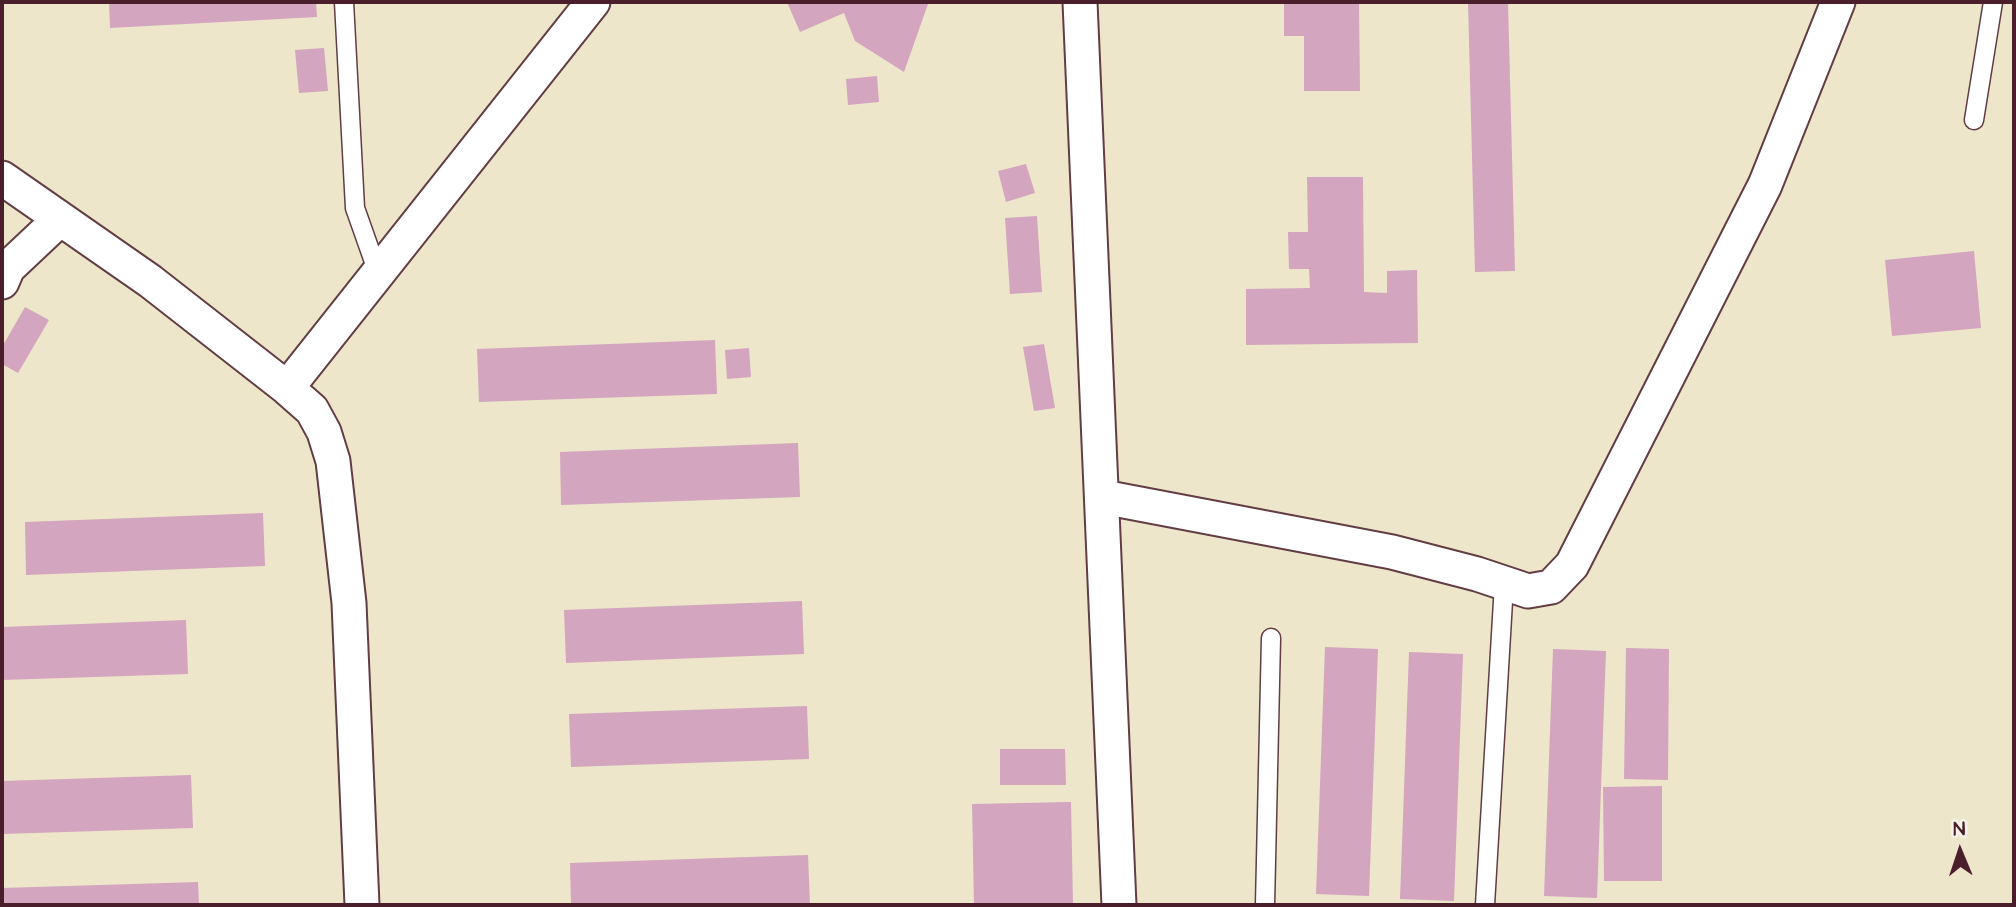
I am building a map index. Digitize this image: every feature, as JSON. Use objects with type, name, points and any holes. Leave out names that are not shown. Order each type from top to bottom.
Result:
[{"type":"street","points":[[287,388],[593,2]]},
{"type":"street","points":[[1080,2],[1119,905]]},
{"type":"street","points":[[1103,497],[1392,552],[1528,591],[1552,587],[1572,565],[1765,184],[1838,2]]},
{"type":"street","points":[[2,178],[150,281],[287,388],[312,410],[324,432],[333,461],[349,603],[362,905]]},
{"type":"street","points":[[2,282],[8,268],[60,219]]},
{"type":"lane","points":[[344,2],[355,208],[378,273]]},
{"type":"lane","points":[[1973,120],[1993,2]]},
{"type":"lane","points":[[1485,905],[1504,584]]},
{"type":"lane","points":[[1265,905],[1271,638]]},
{"type":"building","points":[[109,2],[316,2],[317,17],[110,28]]},
{"type":"building","points":[[787,2],[928,4],[904,72],[855,41],[844,13],[800,32]]},
{"type":"building","points":[[1284,2],[1359,2],[1360,91],[1304,91],[1304,36],[1284,36]]},
{"type":"building","points":[[1468,2],[1508,2],[1515,271],[1475,272]]},
{"type":"building","points":[[324,48],[328,91],[299,93],[295,50]]},
{"type":"building","points":[[877,76],[879,102],[848,105],[846,79]]},
{"type":"building","points":[[1026,164],[1035,193],[1006,202],[998,171]]},
{"type":"building","points":[[1307,177],[1363,177],[1364,292],[1387,293],[1387,271],[1417,270],[1418,343],[1246,345],[1246,289],[1310,288],[1309,269],[1289,269],[1288,232],[1308,232]]},
{"type":"building","points":[[1037,216],[1042,292],[1010,294],[1005,218]]},
{"type":"building","points":[[1974,251],[1981,328],[1892,336],[1885,260]]},
{"type":"building","points":[[25,307],[49,320],[18,373],[2,364],[2,347]]},
{"type":"building","points":[[715,340],[717,394],[479,402],[477,349]]},
{"type":"building","points":[[1044,344],[1055,408],[1034,411],[1023,347]]},
{"type":"building","points":[[749,348],[751,377],[727,379],[725,350]]},
{"type":"building","points":[[798,443],[800,497],[561,505],[560,452]]},
{"type":"building","points":[[263,513],[265,566],[26,575],[25,522]]},
{"type":"building","points":[[802,601],[804,654],[566,663],[564,610]]},
{"type":"building","points":[[186,620],[188,674],[2,680],[2,627]]},
{"type":"building","points":[[1325,647],[1378,649],[1369,896],[1316,894]]},
{"type":"building","points":[[1626,648],[1669,649],[1668,780],[1624,779]]},
{"type":"building","points":[[1553,649],[1606,651],[1597,898],[1544,896]]},
{"type":"building","points":[[1409,652],[1463,654],[1454,901],[1400,899]]},
{"type":"building","points":[[807,706],[809,759],[571,767],[569,714]]},
{"type":"building","points":[[1000,749],[1065,749],[1066,785],[1000,785]]},
{"type":"building","points":[[191,775],[193,828],[2,834],[2,781]]},
{"type":"building","points":[[1662,786],[1662,881],[1604,881],[1603,787]]},
{"type":"building","points":[[1071,802],[1073,905],[974,905],[972,804]]},
{"type":"building","points":[[808,855],[810,905],[571,905],[570,863]]},
{"type":"building","points":[[198,882],[199,905],[2,905],[2,888]]}]
